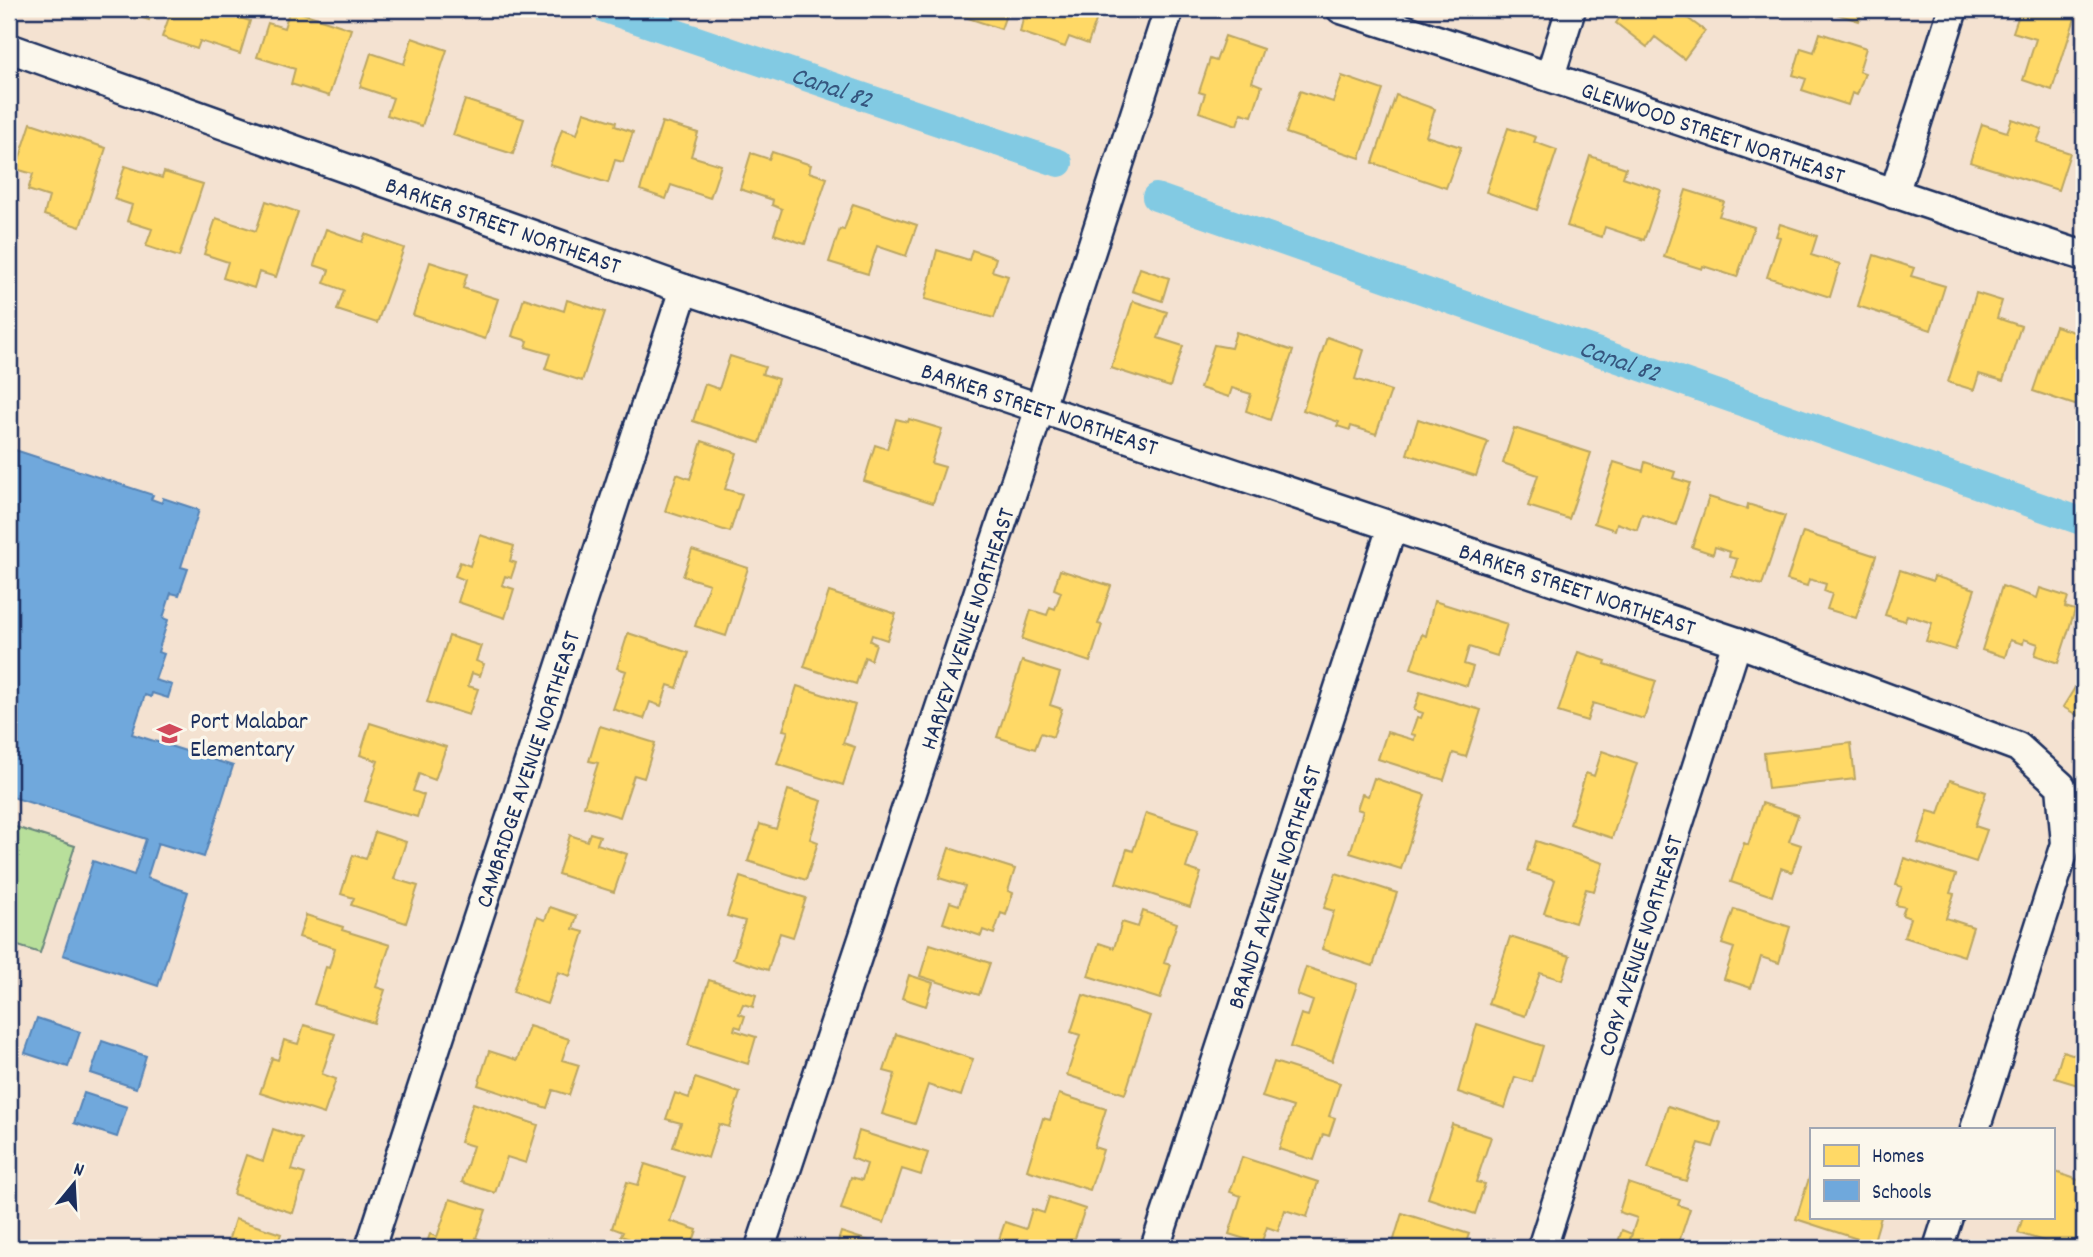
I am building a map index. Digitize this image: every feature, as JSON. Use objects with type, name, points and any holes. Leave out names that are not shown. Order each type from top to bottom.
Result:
[{"type":"street","name":"HARVEY AVENUE NORTHEAST","points":[[760,1248],[1040,408],[1169,9]]},
{"type":"street","name":"GLENWOOD STREET NORTHEAST","points":[[1340,9],[1550,76],[2084,256]]},
{"type":"street","points":[[1550,76],[1571,9]]},
{"type":"street","points":[[1894,194],[1953,9]]},
{"type":"street","name":"BARKER STREET NORTHEAST","points":[[9,48],[684,289],[1737,642],[2018,747],[2061,786],[2066,844],[1975,1128]]},
{"type":"street","name":"CAMBRIDGE AVENUE NORTHEAST","points":[[370,1248],[684,289]]},
{"type":"street","name":"BRANDT AVENUE NORTHEAST","points":[[1155,1248],[1392,527]]},
{"type":"street","name":"CORY AVENUE NORTHEAST","points":[[1542,1248],[1737,642]]},
{"type":"street","points":[[1938,1248],[1948,1218]]},
{"type":"green space","points":[[9,825],[75,846],[40,953],[9,943]]},
{"type":"building: Homes","points":[[113,9],[153,9],[149,20]]},
{"type":"building: Homes","points":[[172,9],[225,9],[223,13],[250,21],[240,54],[200,41],[197,49],[162,37]]},
{"type":"building: Homes","points":[[290,9],[351,29],[329,96],[291,84],[295,69],[257,57],[268,23],[284,28]]},
{"type":"building: Homes","points":[[941,9],[1008,9],[1001,29]]},
{"type":"building: Homes","points":[[1025,9],[1100,9],[1088,44],[1069,37],[1065,47],[1020,32]]},
{"type":"building: Homes","points":[[1626,9],[1675,9],[1705,31],[1684,59],[1655,37],[1647,47],[1616,23]]},
{"type":"building: Homes","points":[[1821,9],[1863,9],[1859,21]]},
{"type":"building: Homes","points":[[2021,9],[2058,9],[2076,15],[2052,90],[2023,80],[2036,39],[2013,32]]},
{"type":"building: Homes","points":[[1820,33],[1866,48],[1859,71],[1865,73],[1857,95],[1852,93],[1848,105],[1802,90],[1806,79],[1793,75],[1801,48],[1814,52]]},
{"type":"building: Homes","points":[[1225,36],[1263,49],[1252,82],[1262,86],[1252,116],[1241,113],[1237,125],[1199,112],[1205,94],[1199,92],[1210,59],[1216,61]]},
{"type":"building: Homes","points":[[412,38],[447,50],[422,126],[387,115],[393,98],[360,87],[371,53],[404,64]]},
{"type":"building: Homes","points":[[1342,76],[1383,90],[1360,158],[1286,133],[1300,91],[1333,102]]},
{"type":"building: Homes","points":[[1396,95],[1435,109],[1426,136],[1461,147],[1446,188],[1373,163]]},
{"type":"building: Homes","points":[[465,100],[524,119],[513,154],[453,135]]},
{"type":"building: Homes","points":[[584,112],[616,122],[615,126],[633,132],[623,162],[615,160],[608,183],[550,165],[562,129],[577,134]]},
{"type":"building: Homes","points":[[2012,119],[2042,129],[2037,142],[2070,153],[2058,190],[1970,162],[1982,124],[2007,132]]},
{"type":"building: Homes","points":[[662,122],[698,133],[691,156],[721,165],[710,198],[671,185],[666,199],[640,190]]},
{"type":"building: Homes","points":[[31,123],[106,148],[80,227],[44,215],[49,197],[28,190],[33,174],[16,169]]},
{"type":"building: Homes","points":[[1508,128],[1536,137],[1534,142],[1557,150],[1537,210],[1486,192]]},
{"type":"building: Homes","points":[[772,152],[811,165],[809,172],[827,178],[805,244],[774,234],[782,209],[772,205],[773,200],[740,189],[751,153],[769,159]]},
{"type":"building: Homes","points":[[1590,156],[1626,168],[1623,177],[1661,190],[1644,240],[1605,227],[1602,237],[1567,226]]},
{"type":"building: Homes","points":[[125,166],[162,178],[164,172],[203,184],[179,257],[146,246],[152,229],[127,221],[132,205],[114,199]]},
{"type":"building: Homes","points":[[1686,190],[1724,202],[1719,216],[1754,227],[1737,277],[1664,257]]},
{"type":"building: Homes","points":[[266,201],[298,212],[276,277],[259,272],[254,288],[223,278],[228,262],[204,254],[216,218],[256,231]]},
{"type":"building: Homes","points":[[853,204],[917,225],[906,256],[877,246],[868,274],[829,262],[840,229],[844,230]]},
{"type":"building: Homes","points":[[1780,224],[1817,236],[1811,255],[1840,264],[1830,297],[1767,277],[1780,237],[1776,236]]},
{"type":"building: Homes","points":[[326,229],[362,242],[365,234],[404,248],[377,323],[337,310],[344,290],[324,283],[329,270],[314,265]]},
{"type":"building: Homes","points":[[937,250],[969,260],[972,250],[996,258],[992,271],[1008,276],[994,318],[925,299]]},
{"type":"building: Homes","points":[[1874,255],[1914,268],[1911,276],[1945,286],[1931,330],[1858,306]]},
{"type":"building: Homes","points":[[430,262],[467,274],[463,288],[498,299],[485,339],[413,315]]},
{"type":"building: Homes","points":[[1140,268],[1169,278],[1162,301],[1132,291]]},
{"type":"building: Homes","points":[[1976,293],[2002,301],[1997,318],[2021,326],[2003,381],[1979,374],[1974,390],[1948,382]]},
{"type":"building: Homes","points":[[524,298],[564,311],[567,300],[605,312],[582,381],[545,369],[550,354],[526,347],[528,341],[512,336]]},
{"type":"building: Homes","points":[[1133,301],[1167,312],[1158,338],[1183,346],[1170,387],[1111,368]]},
{"type":"building: Homes","points":[[2055,326],[2083,335],[2077,356],[2084,358],[2084,408],[2033,391]]},
{"type":"building: Homes","points":[[1236,332],[1293,351],[1270,420],[1246,411],[1251,394],[1232,388],[1229,397],[1200,388],[1214,345],[1231,348]]},
{"type":"building: Homes","points":[[1327,337],[1364,350],[1355,379],[1391,391],[1376,434],[1351,426],[1350,430],[1337,426],[1339,422],[1303,410]]},
{"type":"building: Homes","points":[[730,356],[765,367],[762,374],[778,379],[760,443],[693,421],[705,384],[719,389]]},
{"type":"building: Homes","points":[[896,419],[908,422],[909,419],[942,429],[931,463],[945,467],[933,503],[864,481],[875,445],[887,449]]},
{"type":"building: Homes","points":[[1418,419],[1488,442],[1476,476],[1407,454]]},
{"type":"building: Homes","points":[[1514,428],[1591,453],[1569,519],[1528,506],[1538,475],[1503,463]]},
{"type":"building: Homes","points":[[702,441],[737,453],[725,489],[742,494],[730,532],[665,511],[677,474],[690,479]]},
{"type":"building: Homes","points":[[1614,462],[1643,471],[1645,462],[1675,472],[1673,478],[1690,483],[1676,525],[1642,514],[1637,530],[1617,523],[1615,530],[1594,523]]},
{"type":"building: Homes","points":[[1709,497],[1747,509],[1748,504],[1785,516],[1762,585],[1732,576],[1737,559],[1729,557],[1730,552],[1715,547],[1713,554],[1692,547]]},
{"type":"building: Homes","points":[[1803,532],[1876,556],[1856,618],[1827,609],[1832,594],[1824,591],[1826,584],[1809,579],[1807,586],[1787,580]]},
{"type":"building: Homes","points":[[480,535],[514,546],[510,561],[516,563],[511,578],[505,576],[502,585],[514,589],[505,618],[458,602],[465,580],[455,576],[460,562],[470,566]]},
{"type":"building: Homes","points":[[692,550],[748,568],[726,636],[695,626],[709,584],[683,576]]},
{"type":"building: Homes","points":[[1060,570],[1111,586],[1098,624],[1102,625],[1090,662],[1022,639],[1031,610],[1047,615],[1050,607],[1055,609],[1061,592],[1054,589]]},
{"type":"building: Homes","points":[[1900,570],[1933,581],[1934,576],[1975,589],[1955,650],[1926,641],[1932,623],[1907,615],[1905,621],[1885,615]]},
{"type":"building: Homes","points":[[2002,586],[2037,598],[2040,588],[2068,597],[2065,607],[2075,610],[2058,663],[2035,655],[2038,644],[2024,639],[2023,644],[2010,640],[2005,657],[1982,650]]},
{"type":"building: Homes","points":[[829,592],[896,614],[887,640],[872,635],[870,641],[876,644],[871,660],[865,657],[856,684],[804,667]]},
{"type":"building: Homes","points":[[1434,601],[1507,624],[1497,656],[1469,647],[1464,664],[1473,667],[1467,686],[1411,668],[1422,634],[1426,636]]},
{"type":"building: Homes","points":[[628,633],[689,653],[677,688],[668,685],[661,706],[650,702],[644,719],[613,709],[626,671],[617,668]]},
{"type":"building: Homes","points":[[449,636],[481,646],[476,661],[484,664],[480,676],[472,673],[468,686],[478,689],[469,715],[427,702]]},
{"type":"building: Homes","points":[[1578,652],[1656,681],[1644,719],[1593,703],[1587,721],[1558,712]]},
{"type":"building: Homes","points":[[1022,661],[1060,673],[1050,705],[1062,709],[1053,737],[1041,733],[1035,749],[997,737]]},
{"type":"building: Homes","points":[[2084,673],[2084,719],[2063,707]]},
{"type":"building: Homes","points":[[797,686],[855,705],[843,743],[855,747],[843,785],[777,764],[788,731],[783,730]]},
{"type":"building: Homes","points":[[1420,692],[1481,710],[1466,757],[1453,753],[1444,780],[1378,759],[1387,732],[1414,740],[1415,735],[1411,734],[1417,717],[1421,718],[1423,713],[1414,710]]},
{"type":"building: Homes","points":[[370,723],[446,747],[435,780],[419,774],[413,791],[424,795],[417,817],[365,801],[378,761],[360,755]]},
{"type":"building: Homes","points":[[600,726],[655,743],[644,778],[634,775],[620,817],[584,806],[598,763],[589,761]]},
{"type":"building: Homes","points":[[1851,743],[1855,779],[1768,789],[1764,753]]},
{"type":"building: Homes","points":[[1602,751],[1637,763],[1612,838],[1570,824],[1586,773],[1594,776]]},
{"type":"building: Homes","points":[[1374,778],[1425,795],[1401,869],[1350,853],[1363,811],[1357,809],[1362,794],[1368,796]]},
{"type":"building: Homes","points":[[1950,780],[1986,792],[1975,826],[1987,830],[1976,862],[1918,843],[1928,811],[1939,814]]},
{"type":"building: Homes","points":[[788,790],[822,801],[810,839],[818,842],[806,880],[748,861],[760,824],[776,829]]},
{"type":"building: Homes","points":[[1762,803],[1798,815],[1789,841],[1801,845],[1792,872],[1781,868],[1772,896],[1731,882],[1744,843],[1748,845]]},
{"type":"building: Homes","points":[[1146,813],[1198,830],[1186,868],[1201,873],[1190,907],[1116,883],[1127,849],[1133,851]]},
{"type":"building: Homes","points":[[375,832],[406,842],[394,879],[418,886],[406,923],[351,905],[354,898],[341,894],[353,855],[366,859]]},
{"type":"building: Homes","points":[[590,833],[600,836],[597,844],[627,854],[614,892],[558,874],[570,835],[587,841]]},
{"type":"building: Homes","points":[[1536,841],[1603,863],[1594,891],[1586,889],[1575,923],[1544,913],[1555,880],[1527,871]]},
{"type":"building: Homes","points":[[949,848],[1015,869],[1008,891],[1013,893],[1006,915],[1001,913],[994,934],[983,930],[981,936],[943,923],[950,902],[959,905],[965,886],[939,878]]},
{"type":"building: Homes","points":[[1904,858],[1956,875],[1950,893],[1954,894],[1946,918],[1973,927],[1964,956],[1904,937],[1910,918],[1902,915],[1905,907],[1896,905],[1902,887],[1896,885]]},
{"type":"building: Homes","points":[[1336,873],[1397,893],[1373,966],[1322,949],[1334,911],[1324,908]]},
{"type":"building: Homes","points":[[740,877],[806,898],[793,937],[780,933],[768,970],[733,959],[745,921],[727,916]]},
{"type":"building: Homes","points":[[550,907],[577,916],[573,929],[584,932],[570,976],[558,972],[547,1004],[513,992],[537,917],[545,920]]},
{"type":"building: Homes","points":[[1734,909],[1790,927],[1779,963],[1761,957],[1751,988],[1724,979],[1734,948],[1722,944]]},
{"type":"building: Homes","points":[[1143,911],[1177,923],[1164,963],[1171,965],[1160,999],[1088,976],[1099,943],[1114,948],[1122,922],[1138,927]]},
{"type":"building: Homes","points":[[306,915],[390,945],[376,987],[385,990],[374,1023],[314,1004],[335,948],[299,937]]},
{"type":"building: Homes","points":[[1510,937],[1570,956],[1562,980],[1540,973],[1525,1016],[1488,1004]]},
{"type":"building: Homes","points":[[930,944],[990,963],[979,995],[920,976]]},
{"type":"building: Homes","points":[[1306,967],[1357,984],[1332,1061],[1290,1047],[1301,1014],[1308,1016],[1313,1001],[1297,995]]},
{"type":"building: Homes","points":[[909,975],[933,983],[926,1006],[902,998]]},
{"type":"building: Homes","points":[[709,980],[756,995],[753,1007],[743,1004],[739,1014],[745,1016],[741,1028],[735,1026],[734,1030],[756,1037],[748,1064],[688,1045]]},
{"type":"building: Homes","points":[[1083,995],[1150,1016],[1125,1094],[1067,1075],[1080,1035],[1071,1032]]},
{"type":"building: Homes","points":[[1477,1024],[1543,1046],[1532,1082],[1515,1077],[1505,1108],[1458,1092]]},
{"type":"building: Homes","points":[[304,1025],[335,1034],[322,1074],[336,1079],[324,1114],[260,1093],[272,1058],[278,1060],[284,1040],[298,1044]]},
{"type":"building: Homes","points":[[529,1026],[569,1039],[562,1060],[579,1065],[569,1095],[553,1090],[547,1108],[478,1085],[489,1051],[517,1060]]},
{"type":"building: Homes","points":[[896,1034],[973,1059],[961,1096],[928,1085],[915,1124],[882,1114],[895,1074],[884,1071]]},
{"type":"building: Homes","points":[[2063,1051],[2084,1058],[2084,1087],[2055,1078]]},
{"type":"building: Homes","points":[[1274,1062],[1340,1083],[1329,1116],[1335,1118],[1329,1136],[1323,1134],[1314,1160],[1279,1149],[1293,1107],[1262,1097]]},
{"type":"building: Homes","points":[[695,1078],[740,1093],[729,1127],[719,1124],[708,1158],[673,1147],[681,1123],[666,1119],[675,1093],[689,1098]]},
{"type":"building: Homes","points":[[1059,1094],[1106,1109],[1094,1147],[1103,1150],[1090,1190],[1027,1170],[1043,1118],[1050,1120]]},
{"type":"building: Homes","points":[[473,1103],[538,1125],[526,1163],[507,1157],[495,1193],[462,1182],[473,1146],[460,1142]]},
{"type":"building: Homes","points":[[1668,1106],[1721,1123],[1713,1147],[1699,1143],[1686,1181],[1648,1169]]},
{"type":"building: Homes","points":[[1452,1124],[1491,1137],[1476,1182],[1485,1184],[1475,1214],[1428,1198]]},
{"type":"building: Homes","points":[[273,1129],[302,1139],[292,1170],[305,1174],[293,1213],[233,1194],[246,1155],[263,1161]]},
{"type":"building: Homes","points":[[859,1131],[928,1153],[921,1175],[902,1169],[884,1223],[841,1209],[851,1177],[862,1180],[867,1164],[851,1158]]},
{"type":"building: Homes","points":[[1242,1157],[1318,1182],[1307,1217],[1285,1210],[1278,1231],[1267,1227],[1261,1244],[1229,1234],[1241,1196],[1230,1192]]},
{"type":"building: Homes","points":[[645,1164],[685,1177],[670,1221],[697,1230],[691,1248],[658,1248],[621,1236],[623,1232],[612,1228],[627,1182],[638,1185]]},
{"type":"building: Homes","points":[[2054,1171],[2084,1182],[2084,1248],[2066,1248],[2018,1233],[2023,1218],[2054,1218]]},
{"type":"building: Homes","points":[[1810,1175],[1810,1218],[1881,1218],[1873,1244],[1796,1219]]},
{"type":"building: Homes","points":[[1628,1183],[1680,1200],[1678,1205],[1690,1209],[1677,1248],[1627,1248],[1637,1218],[1619,1212]]},
{"type":"building: Homes","points":[[1049,1197],[1085,1209],[1072,1247],[1076,1248],[996,1248],[1005,1222],[1026,1229],[1032,1209],[1044,1213]]},
{"type":"building: Homes","points":[[450,1199],[486,1210],[476,1238],[491,1243],[489,1248],[425,1248],[430,1234],[437,1237]]},
{"type":"building: Homes","points":[[1402,1213],[1469,1234],[1464,1248],[1392,1246]]},
{"type":"building: Homes","points":[[235,1219],[281,1234],[276,1248],[226,1248]]},
{"type":"building: Homes","points":[[1622,1230],[1632,1234],[1627,1248],[1616,1248]]},
{"type":"building: Homes","points":[[841,1232],[891,1248],[836,1248]]},
{"type":"building: Schools","points":[[9,448],[153,495],[151,499],[162,503],[163,498],[199,510],[181,567],[188,569],[179,595],[171,593],[163,618],[168,620],[158,652],[164,654],[155,680],[172,685],[168,698],[152,693],[151,697],[145,695],[132,734],[233,766],[204,857],[158,843],[147,878],[188,892],[158,986],[63,955],[93,861],[134,875],[146,839],[9,796]]},
{"type":"building: Schools","points":[[37,1018],[80,1032],[68,1067],[25,1053]]},
{"type":"building: Schools","points":[[102,1041],[146,1056],[136,1088],[91,1073]]},
{"type":"building: Schools","points":[[84,1093],[127,1107],[117,1137],[74,1123]]},
{"type":"waterway","name":"Canal 82","points":[[605,9],[1059,163]]},
{"type":"waterway","name":"Canal 82","points":[[1156,197],[2084,522]]},
{"type":"place","name":"Port Malabar Elementary","points":[[170,734]]}]
